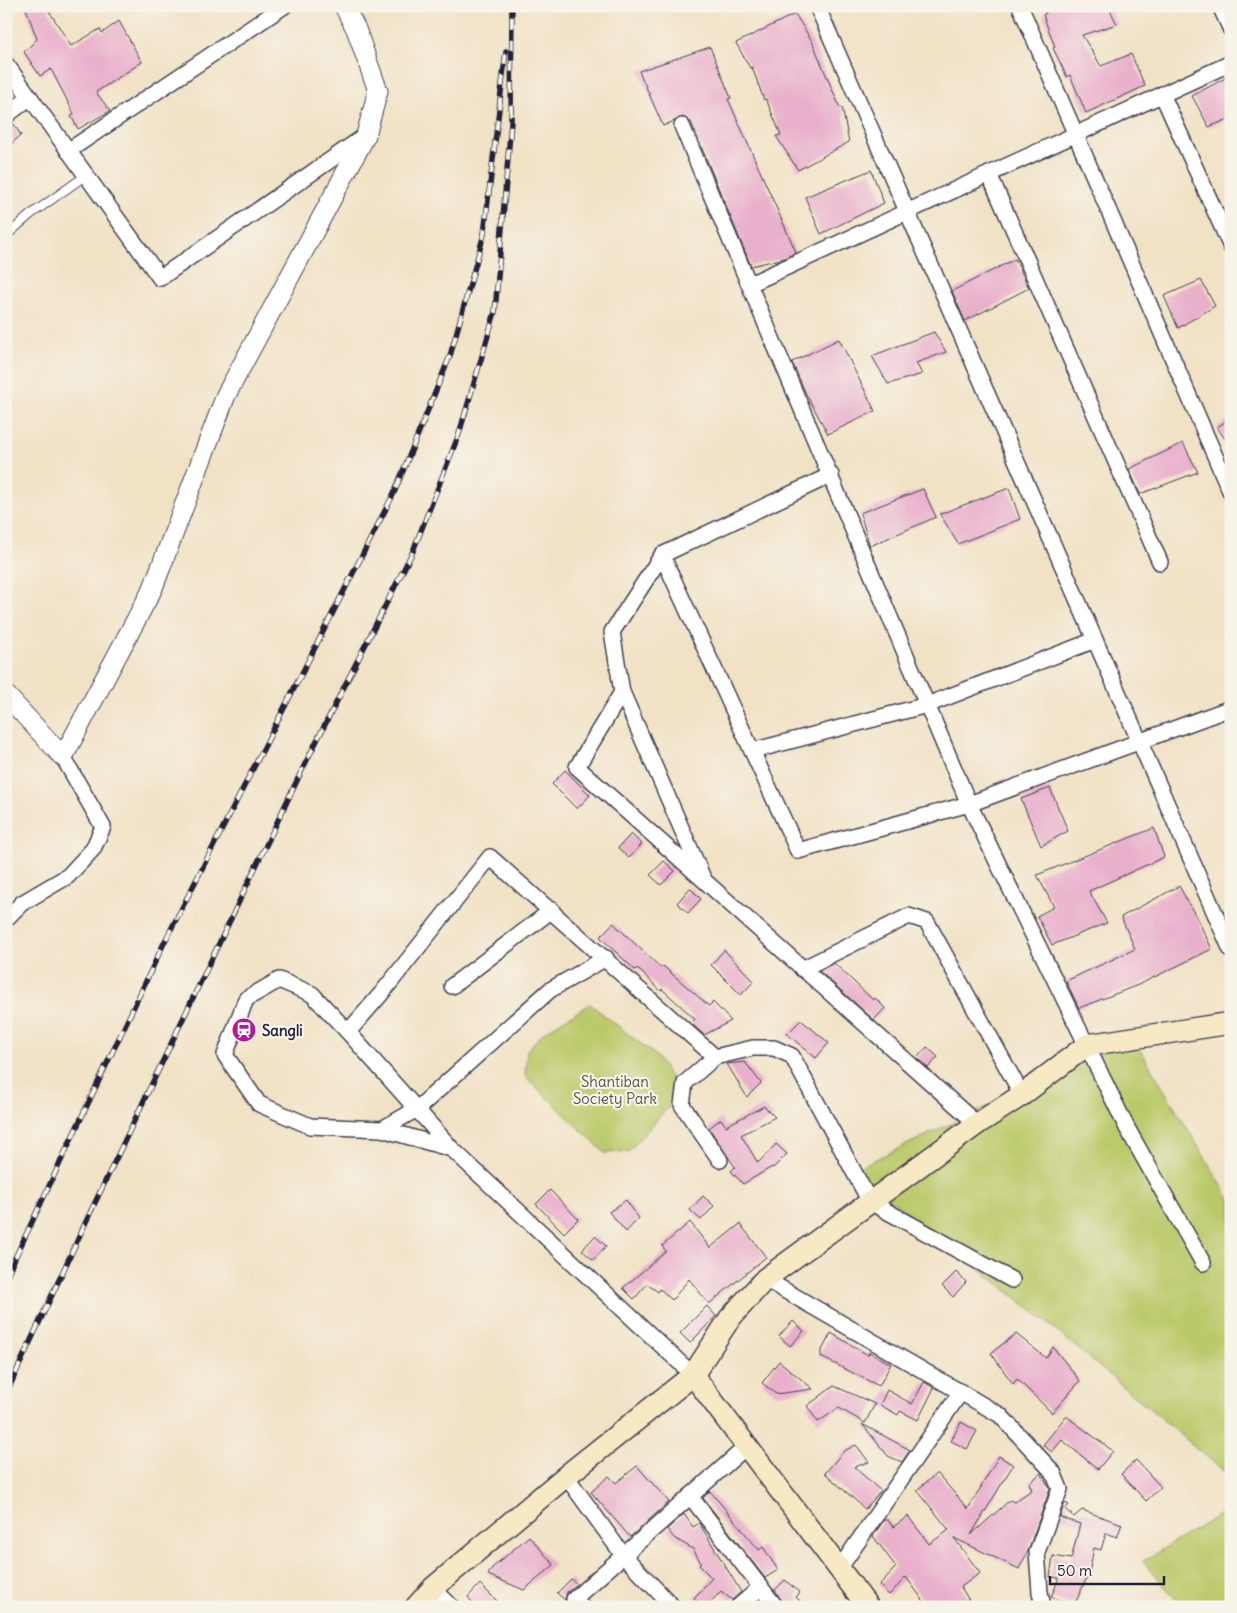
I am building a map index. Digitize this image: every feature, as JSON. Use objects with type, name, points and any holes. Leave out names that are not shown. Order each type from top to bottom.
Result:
[{"type":"main road","points":[[416,1607],[433,1588],[566,1476],[693,1375],[730,1318],[765,1279],[977,1124],[1022,1095],[1087,1044],[1231,1023]]},
{"type":"main road","points":[[693,1375],[868,1607]]},
{"type":"street","points":[[68,151],[284,6]]},
{"type":"street","points":[[63,757],[153,588],[226,395],[366,135],[378,91],[356,29],[344,6]]},
{"type":"street","points":[[817,6],[1231,950]]},
{"type":"street","points":[[1020,6],[1231,493]]},
{"type":"street","points":[[1220,6],[1231,30]]},
{"type":"street","points":[[750,284],[1231,62]]},
{"type":"street","points":[[6,64],[160,278],[366,135]]},
{"type":"street","points":[[1162,94],[1231,247]]},
{"type":"street","points":[[6,116],[30,98]]},
{"type":"street","points":[[682,126],[969,804],[1087,1044],[1126,1128],[1203,1263]]},
{"type":"street","points":[[989,174],[1160,562]]},
{"type":"street","points":[[706,884],[622,692],[612,632],[662,555],[831,475]]},
{"type":"street","points":[[662,555],[798,851],[969,804],[1139,740],[1231,708]]},
{"type":"street","points":[[752,751],[928,705],[1095,640]]},
{"type":"street","points":[[622,692],[577,767],[977,1124]]},
{"type":"street","points":[[6,695],[63,757],[104,827],[93,848],[68,876],[22,903],[6,919]]},
{"type":"street","points":[[348,1032],[381,994],[490,857],[606,958],[715,1057]]},
{"type":"street","points":[[452,986],[552,910]]},
{"type":"street","points":[[802,968],[909,916],[927,922],[1022,1095]]},
{"type":"street","points":[[382,1129],[417,1109],[550,990],[606,958]]},
{"type":"street","points":[[452,1149],[382,1129],[310,1126],[259,1104],[225,1054],[246,999],[279,980],[312,994],[452,1149],[693,1375]]},
{"type":"street","points":[[720,1160],[682,1105],[685,1083],[715,1057],[754,1048],[774,1048],[792,1056],[870,1202],[1012,1280]]},
{"type":"street","points":[[765,1279],[1000,1415],[1053,1472],[1060,1489],[1037,1552],[1043,1607]]},
{"type":"street","points":[[840,1569],[961,1392]]},
{"type":"street","points":[[582,1607],[574,1599],[746,1447]]},
{"type":"street","points":[[566,1476],[623,1555],[673,1607]]},
{"type":"street","points":[[690,1496],[776,1607]]},
{"type":"street","points":[[738,1607],[761,1587]]},
{"type":"street","points":[[433,1588],[452,1607]]},
{"type":"lane","points":[[6,236],[30,215],[85,176]]},
{"type":"green space","name":"Shantiban Society Park","points":[[590,1004],[655,1055],[681,1093],[628,1152],[605,1153],[525,1076],[527,1050],[544,1032]]},
{"type":"green space","points":[[1133,1038],[1231,1201],[1231,1477],[1033,1311],[853,1170]]},
{"type":"green space","points":[[1231,1508],[1231,1607],[1182,1607],[1143,1561]]},
{"type":"building","points":[[25,6],[46,6],[71,46],[100,29],[102,33],[119,21],[142,62],[96,92],[110,111],[78,129],[71,116],[74,114],[51,69],[40,76],[24,52],[37,39]]},
{"type":"building","points":[[1044,6],[1108,6],[1117,24],[1082,35],[1101,66],[1131,54],[1145,86],[1086,113],[1070,75],[1067,77],[1053,48],[1055,47],[1043,15],[1046,13]]},
{"type":"building","points":[[795,14],[812,41],[840,108],[842,107],[849,142],[798,170],[776,136],[781,135],[766,99],[764,100],[752,67],[750,68],[736,43]]},
{"type":"building","points":[[710,47],[731,98],[728,99],[796,252],[785,258],[751,266],[691,122],[683,117],[663,126],[639,71]]},
{"type":"building","points":[[1231,75],[1231,118],[1209,127],[1192,96]]},
{"type":"building","points":[[13,123],[21,135],[6,149],[6,125]]},
{"type":"building","points":[[871,170],[884,203],[821,234],[805,197]]},
{"type":"building","points":[[1015,259],[1029,288],[965,321],[952,291]]},
{"type":"building","points":[[1201,280],[1215,306],[1178,328],[1164,296]]},
{"type":"building","points":[[934,332],[946,352],[916,363],[922,374],[888,384],[872,356]]},
{"type":"building","points":[[839,339],[875,411],[828,434],[806,394],[792,362]]},
{"type":"building","points":[[1231,418],[1231,448],[1217,427]]},
{"type":"building","points":[[1183,443],[1198,472],[1140,494],[1129,469]]},
{"type":"building","points":[[1009,488],[1020,519],[958,544],[940,514]]},
{"type":"building","points":[[923,489],[936,517],[870,546],[860,513]]},
{"type":"building","points":[[565,770],[590,795],[577,809],[552,784]]},
{"type":"building","points":[[1050,788],[1068,831],[1041,846],[1021,799]]},
{"type":"building","points":[[1154,828],[1164,857],[1089,891],[1107,923],[1052,945],[1037,916],[1054,907],[1037,875]]},
{"type":"building","points":[[631,834],[642,844],[629,858],[618,848]]},
{"type":"building","points":[[664,861],[675,871],[661,885],[650,875]]},
{"type":"building","points":[[1179,886],[1212,949],[1138,985],[1079,1008],[1066,981],[1135,949],[1121,917]]},
{"type":"building","points":[[690,888],[701,899],[688,913],[677,903]]},
{"type":"building","points":[[613,923],[661,968],[663,966],[709,1006],[713,1002],[731,1021],[704,1035],[691,1023],[695,1019],[637,968],[635,970],[600,937]]},
{"type":"building","points":[[724,950],[754,981],[741,995],[711,965]]},
{"type":"building","points":[[834,963],[873,1000],[875,998],[885,1008],[874,1020],[819,971]]},
{"type":"building","points":[[801,1020],[829,1043],[816,1058],[787,1034]]},
{"type":"building","points":[[927,1047],[938,1057],[928,1068],[917,1058]]},
{"type":"building","points":[[745,1062],[761,1083],[747,1097],[727,1064]]},
{"type":"building","points":[[764,1106],[775,1117],[741,1135],[758,1163],[776,1144],[787,1154],[773,1168],[743,1184],[731,1171],[735,1167],[709,1128],[721,1119],[726,1126]]},
{"type":"building","points":[[550,1190],[578,1219],[564,1233],[536,1204]]},
{"type":"building","points":[[703,1196],[714,1206],[701,1220],[690,1210]]},
{"type":"building","points":[[626,1200],[639,1218],[626,1232],[609,1212]]},
{"type":"building","points":[[690,1222],[710,1248],[740,1224],[766,1257],[709,1304],[689,1279],[672,1300],[660,1289],[658,1292],[647,1284],[634,1299],[623,1288],[666,1251],[662,1246]]},
{"type":"building","points":[[595,1236],[606,1246],[593,1260],[582,1250]]},
{"type":"building","points":[[956,1272],[966,1282],[953,1297],[942,1286]]},
{"type":"building","points":[[707,1306],[716,1316],[690,1343],[680,1333]]},
{"type":"building","points":[[793,1321],[804,1331],[790,1346],[779,1336]]},
{"type":"building","points":[[831,1333],[868,1355],[869,1352],[891,1364],[879,1386],[821,1357],[821,1352]]},
{"type":"building","points":[[1016,1334],[1046,1358],[1053,1347],[1080,1381],[1052,1413],[1017,1379],[1013,1384],[991,1353]]},
{"type":"building","points":[[779,1361],[813,1389],[776,1394],[762,1383]]},
{"type":"building","points":[[924,1382],[934,1388],[918,1420],[900,1411],[898,1415],[880,1405],[887,1390],[912,1404]]},
{"type":"building","points":[[834,1386],[875,1404],[865,1423],[839,1408],[818,1422],[807,1406]]},
{"type":"building","points":[[1066,1416],[1113,1451],[1098,1469],[1062,1440],[1052,1452],[1043,1445]]},
{"type":"building","points":[[961,1422],[977,1431],[967,1449],[951,1441]]},
{"type":"building","points":[[862,1424],[910,1450],[902,1462],[888,1456]]},
{"type":"building","points":[[856,1445],[869,1462],[854,1467],[881,1491],[865,1509],[825,1473],[844,1451]]},
{"type":"building","points":[[999,1456],[1013,1465],[971,1535],[1010,1500],[1014,1502],[1032,1490],[1029,1483],[1041,1473],[1050,1489],[1028,1551],[1019,1569],[954,1538],[980,1573],[961,1587],[973,1607],[928,1607],[906,1577],[889,1595],[879,1585],[896,1567],[873,1536],[884,1520],[888,1520],[893,1527],[908,1516],[929,1544],[949,1530],[917,1490],[937,1473],[968,1509]]},
{"type":"building","points":[[1136,1460],[1161,1487],[1146,1501],[1121,1474]]},
{"type":"building","points":[[637,1466],[669,1502],[630,1537],[591,1492],[609,1476],[616,1483]]},
{"type":"building","points":[[710,1491],[759,1550],[763,1547],[778,1570],[765,1578],[703,1498]]},
{"type":"building","points":[[1065,1503],[1069,1505],[1065,1509],[1074,1517],[1082,1510],[1122,1524],[1117,1537],[1106,1533],[1101,1550],[1094,1548],[1089,1573],[1074,1606],[1051,1597],[1059,1578],[1050,1577],[1053,1556],[1071,1559],[1080,1524],[1060,1517]]},
{"type":"building","points":[[684,1514],[693,1527],[699,1523],[741,1592],[732,1600],[721,1591],[706,1607],[703,1607],[694,1598],[712,1578],[699,1565],[701,1563],[693,1549],[674,1538],[667,1529]]},
{"type":"building","points":[[529,1536],[554,1565],[524,1590],[488,1575],[492,1568]]},
{"type":"building","points":[[571,1579],[577,1584],[567,1592],[565,1600],[557,1593]]},
{"type":"building","points":[[785,1580],[800,1593],[796,1597],[806,1607],[785,1607],[775,1590]]},
{"type":"building","points":[[480,1584],[503,1607],[476,1607],[468,1597]]},
{"type":"railway","points":[[6,1394],[91,1211],[303,768],[413,551],[459,434],[495,312],[511,122],[512,6]]},
{"type":"railway","points":[[6,1277],[164,943],[394,493],[450,356],[484,234],[506,51]]},
{"type":"place","name":"Sangli","points":[[244,1030]]}]
